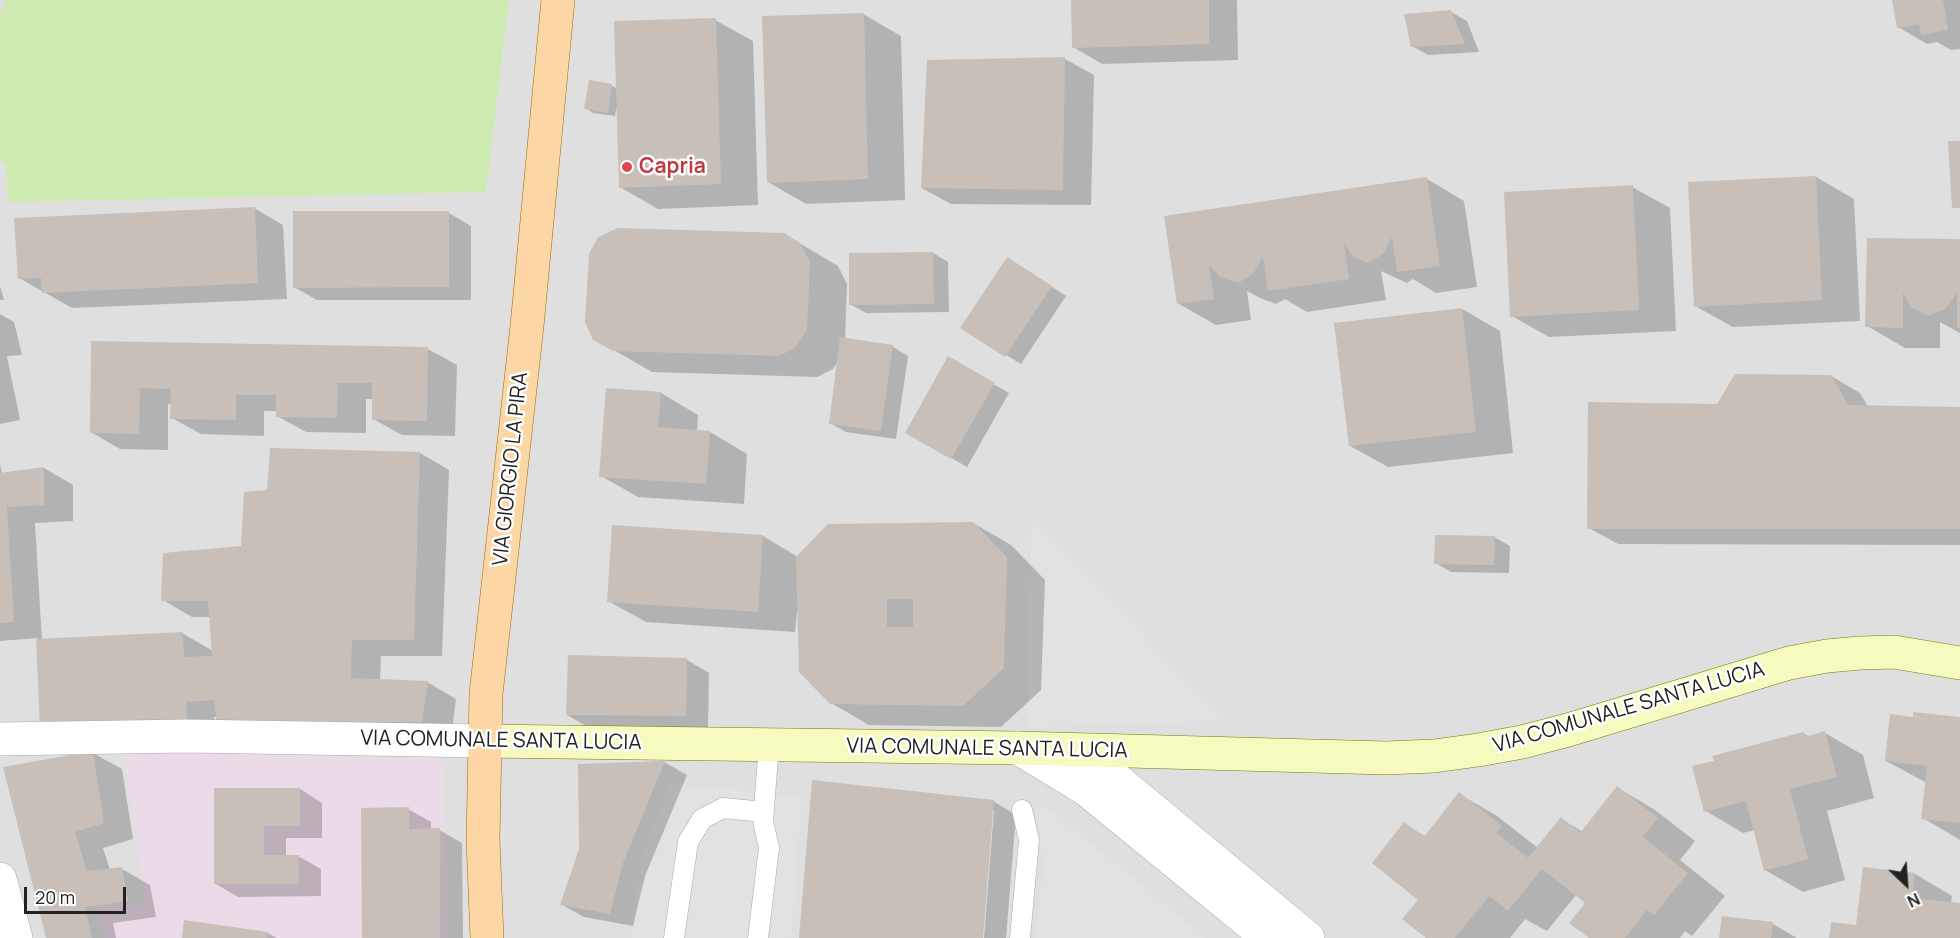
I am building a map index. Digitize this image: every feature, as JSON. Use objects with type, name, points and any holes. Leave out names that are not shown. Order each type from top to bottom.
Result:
[{"type":"main road","name":"VIA GIORGIO LA PIRA","points":[[487,938],[483,840],[486,694],[527,326],[558,0]]},
{"type":"street","name":"VIA COMUNALE SANTA LUCIA","points":[[0,739],[187,736],[1018,748],[1374,758],[1434,756],[1478,750],[1540,737],[1789,663],[1827,656],[1894,652],[1960,663]]},
{"type":"street","points":[[1018,748],[1087,790],[1268,938]]},
{"type":"street","points":[[1082,751],[1308,938]]},
{"type":"street","points":[[0,879],[16,938]]},
{"type":"lane","points":[[758,938],[769,848],[763,821],[769,745]]},
{"type":"lane","points":[[674,938],[688,842],[702,819],[723,808],[764,812]]},
{"type":"lane","points":[[1020,938],[1029,840],[1022,810]]},
{"type":"shaded area","points":[[0,0],[1960,0],[1960,938],[0,938]]},
{"type":"shaded area","points":[[1031,521],[1228,720],[1027,728]]},
{"type":"shaded area","points":[[123,744],[442,755],[448,938],[105,938],[97,904],[145,903]]},
{"type":"shaded area","points":[[670,784],[802,797],[791,938],[632,938],[640,864]]},
{"type":"shaded area","points":[[1036,805],[1051,810],[1206,938],[1036,938],[1043,867]]},
{"type":"green space","points":[[4,0],[509,0],[486,192],[8,202],[6,162],[0,162],[0,11],[4,11]]},
{"type":"building","points":[[1071,0],[1209,0],[1209,44],[1072,48]]},
{"type":"building","points":[[1892,0],[1943,0],[1948,30],[1921,35],[1919,24],[1897,28]]},
{"type":"building","points":[[1451,10],[1465,44],[1411,47],[1404,14]]},
{"type":"building","points":[[864,13],[868,179],[767,183],[762,16]]},
{"type":"building","points":[[716,18],[721,184],[619,188],[614,21]]},
{"type":"building","points":[[1065,57],[1063,190],[921,188],[927,60]]},
{"type":"building","points":[[589,80],[612,84],[608,113],[584,109]]},
{"type":"building","points":[[1948,141],[1960,141],[1960,208],[1952,208]]},
{"type":"building","points":[[1816,176],[1822,300],[1694,307],[1688,182]]},
{"type":"building","points":[[1427,177],[1440,266],[1397,272],[1392,237],[1383,254],[1368,263],[1354,257],[1344,244],[1349,279],[1268,291],[1263,257],[1253,274],[1238,283],[1220,277],[1209,265],[1214,299],[1177,304],[1164,216]]},
{"type":"building","points":[[1633,185],[1639,310],[1510,317],[1504,192]]},
{"type":"building","points":[[255,207],[258,283],[42,293],[41,278],[18,279],[14,218]]},
{"type":"building","points":[[293,211],[449,211],[449,287],[293,288]]},
{"type":"building","points":[[618,228],[784,233],[800,243],[810,262],[807,330],[795,348],[779,356],[613,351],[593,340],[585,322],[589,254],[598,237]]},
{"type":"building","points":[[1867,238],[1960,239],[1960,328],[1957,328],[1957,293],[1945,309],[1929,316],[1912,308],[1903,293],[1903,328],[1865,327]]},
{"type":"building","points":[[933,252],[934,304],[849,305],[849,253]]},
{"type":"building","points":[[1007,257],[1052,286],[1005,357],[960,328]]},
{"type":"building","points":[[1462,308],[1476,432],[1349,446],[1334,323]]},
{"type":"building","points":[[840,337],[893,345],[881,431],[829,424]]},
{"type":"building","points":[[91,341],[428,347],[427,421],[372,420],[372,383],[338,383],[337,418],[276,417],[276,395],[236,395],[236,420],[170,419],[171,389],[140,388],[139,434],[90,433]]},
{"type":"building","points":[[948,356],[995,383],[951,459],[905,433]]},
{"type":"building","points":[[1735,374],[1831,375],[1848,405],[1960,407],[1960,529],[1587,529],[1588,402],[1717,404]]},
{"type":"building","points":[[606,388],[661,392],[658,427],[710,431],[706,484],[599,477]]},
{"type":"building","points":[[270,448],[420,452],[414,640],[352,640],[351,678],[428,681],[422,722],[217,723],[214,700],[186,702],[187,720],[40,728],[36,639],[183,632],[184,657],[212,656],[208,601],[161,601],[163,553],[241,546],[244,492],[267,490]]},
{"type":"building","points":[[44,467],[44,505],[7,507],[14,622],[0,623],[0,473]]},
{"type":"building","points":[[973,522],[1007,557],[1004,668],[963,706],[830,704],[799,672],[796,557],[828,524]],"holes":[[[887,599],[913,599],[913,627],[887,627]]]},
{"type":"building","points":[[612,525],[763,535],[758,612],[607,602]]},
{"type":"building","points":[[1435,535],[1495,536],[1494,565],[1434,564]]},
{"type":"building","points":[[568,655],[687,658],[686,716],[566,715]]},
{"type":"building","points":[[1913,712],[1960,717],[1960,823],[1921,819],[1927,766],[1885,761],[1890,714],[1913,717]]},
{"type":"building","points":[[1825,731],[1837,777],[1790,789],[1808,859],[1764,871],[1746,801],[1704,812],[1692,766],[1714,761],[1712,756],[1803,732],[1805,737]]},
{"type":"building","points":[[93,751],[104,823],[75,832],[87,871],[122,867],[128,901],[85,907],[92,938],[46,938],[3,767]]},
{"type":"building","points":[[665,761],[623,863],[610,914],[560,905],[579,849],[578,764]]},
{"type":"building","points":[[812,780],[994,800],[983,938],[799,938]]},
{"type":"building","points":[[1617,786],[1658,818],[1643,837],[1688,873],[1654,915],[1647,910],[1625,938],[1589,938],[1569,923],[1585,903],[1542,869],[1508,911],[1489,896],[1455,938],[1426,938],[1402,919],[1418,900],[1372,863],[1404,822],[1424,837],[1459,792],[1502,826],[1496,833],[1528,858],[1561,817],[1580,833]]},
{"type":"building","points":[[214,788],[300,788],[300,826],[264,826],[264,855],[299,855],[299,884],[214,884]]},
{"type":"building","points":[[409,807],[409,829],[440,828],[440,938],[362,938],[361,808]]},
{"type":"building","points":[[1863,867],[1915,873],[1912,898],[1960,903],[1960,938],[1829,938],[1831,922],[1856,925]]},
{"type":"building","points":[[1722,916],[1773,922],[1771,938],[1719,938]]},
{"type":"building","points":[[184,920],[268,932],[267,938],[182,938]]},
{"type":"place","name":"Capria","points":[[627,167]]}]
